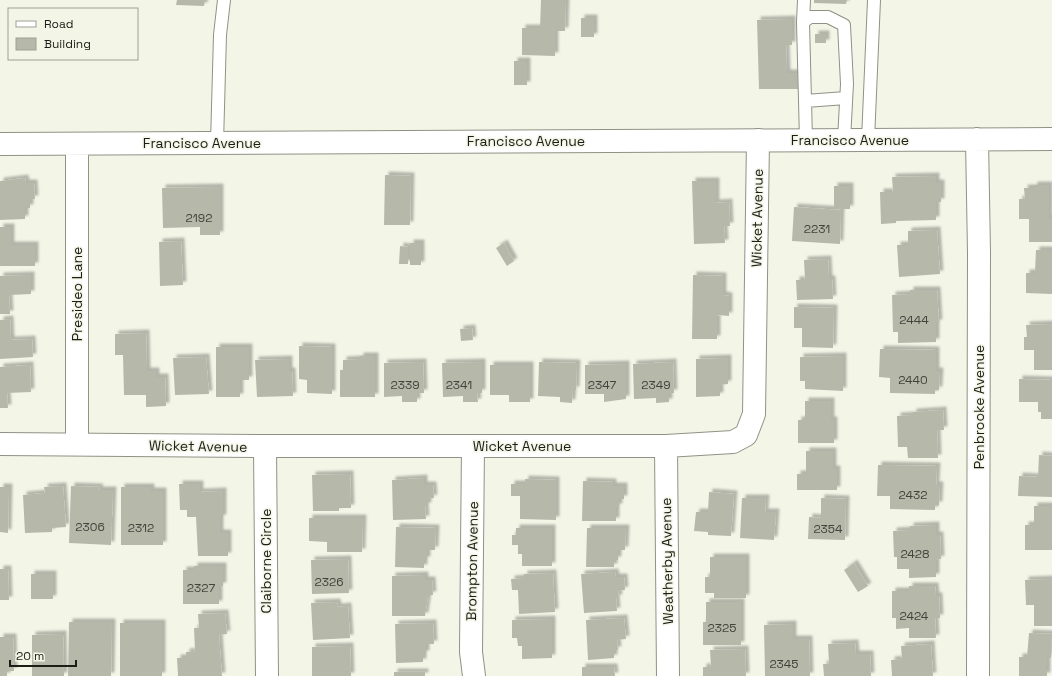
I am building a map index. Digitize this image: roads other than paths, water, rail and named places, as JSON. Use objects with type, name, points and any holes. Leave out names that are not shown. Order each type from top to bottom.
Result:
[{"type":"street","name":"Penbrooke Avenue","points":[[977,139],[979,253],[978,676]]},
{"type":"street","name":"Francisco Avenue","points":[[0,144],[1052,139]]},
{"type":"street","name":"Wicket Avenue","points":[[0,444],[265,446],[666,446],[733,442],[746,435],[754,414],[758,140]]},
{"type":"street","name":"Presideo Lane","points":[[78,144],[78,444]]},
{"type":"street","name":"Claiborne Circle","points":[[265,446],[267,676]]},
{"type":"street","name":"Brompton Avenue","points":[[473,446],[471,652],[474,676]]},
{"type":"street","name":"Weatherby Avenue","points":[[666,446],[668,676]]},
{"type":"lane","points":[[217,143],[220,34],[224,0]]},
{"type":"lane","points":[[804,0],[803,22],[806,140]]},
{"type":"lane","points":[[868,140],[874,0]]},
{"type":"lane","points":[[803,22],[810,16],[828,17],[844,25],[847,63],[844,140]]},
{"type":"lane","points":[[805,100],[846,98]]}]
